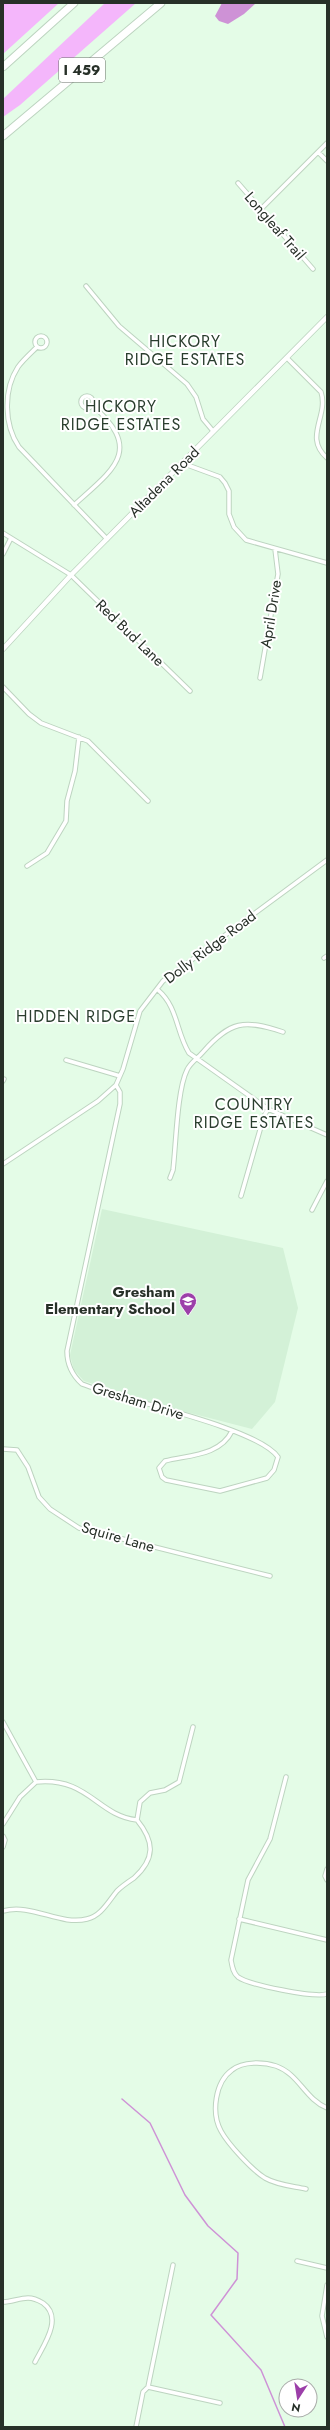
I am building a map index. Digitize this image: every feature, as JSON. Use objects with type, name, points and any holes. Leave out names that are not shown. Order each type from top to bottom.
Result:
[{"type":"highway","points":[[3,67],[74,3]]},
{"type":"highway","name":"I 459","points":[[3,136],[161,3]]},
{"type":"street","points":[[261,209],[327,143]]},
{"type":"street","points":[[322,148],[327,152]]},
{"type":"street","points":[[318,152],[327,161]]},
{"type":"street","name":"Longleaf Trail","points":[[238,183],[313,269]]},
{"type":"street","points":[[86,286],[119,326],[187,384],[196,396],[204,419],[213,431]]},
{"type":"street","name":"Altadena Road","points":[[3,649],[71,575],[327,317]]},
{"type":"street","points":[[37,346],[18,366],[12,378],[8,418],[11,435],[19,447],[107,539]]},
{"type":"street","points":[[287,358],[321,392],[323,400],[322,412],[315,434],[317,446],[327,458]]},
{"type":"street","points":[[74,505],[107,474],[116,463],[120,452],[121,442],[116,431],[109,420],[92,405]]},
{"type":"street","points":[[182,463],[220,477],[230,491],[229,514],[234,528],[246,540],[327,563]]},
{"type":"street","name":"Red Bud Lane","points":[[3,533],[71,575],[190,691]]},
{"type":"street","points":[[3,554],[11,538]]},
{"type":"street","name":"April Drive","points":[[260,678],[278,574],[275,549]]},
{"type":"street","points":[[3,687],[29,714],[41,723],[54,730],[79,737],[99,750],[148,801]]},
{"type":"street","points":[[27,866],[47,853],[66,821],[67,801],[75,771],[79,737]]},
{"type":"street","name":"Dolly Ridge Road","points":[[3,1164],[98,1102],[116,1085],[140,1011],[151,994],[158,990],[163,981],[327,860]]},
{"type":"street","points":[[158,990],[172,1007],[184,1045],[190,1052],[268,1109],[327,1135]]},
{"type":"street","points":[[170,1178],[173,1170],[182,1085],[187,1069],[214,1038],[229,1028],[247,1024],[265,1026],[283,1032]]},
{"type":"street","points":[[66,1060],[120,1076]]},
{"type":"street","name":"Gresham Drive","points":[[116,1085],[120,1092],[120,1104],[67,1351],[68,1366],[76,1378],[88,1386],[184,1414],[232,1431],[263,1444],[274,1451],[278,1457],[274,1470],[267,1478],[220,1491],[166,1480],[162,1477],[159,1468],[165,1461],[217,1448],[228,1438],[232,1431]]},
{"type":"street","points":[[241,1196],[264,1116],[268,1109]]},
{"type":"street","points":[[312,1210],[327,1181]]},
{"type":"street","name":"Squire Lane","points":[[3,1449],[17,1450],[28,1467],[39,1497],[50,1509],[79,1528],[270,1576]]},
{"type":"street","points":[[3,1722],[36,1782]]},
{"type":"street","points":[[3,1912],[24,1909],[76,1920],[92,1918],[103,1910],[119,1889],[146,1866],[151,1852],[149,1838],[137,1820],[140,1802],[145,1796],[165,1790],[179,1782],[193,1727]]},
{"type":"street","points":[[286,1777],[270,1839],[251,1875],[231,1960],[233,1969],[238,1977],[250,1982],[309,1995],[327,1994]]},
{"type":"street","points":[[3,1824],[20,1797],[36,1782],[53,1780],[68,1784],[123,1817],[137,1820]]},
{"type":"street","points":[[3,1836],[5,1840],[3,1847]]},
{"type":"street","points":[[327,1869],[325,1876],[327,1880]]},
{"type":"street","points":[[240,1919],[327,1940]]},
{"type":"street","points":[[306,2189],[264,2178],[232,2146],[221,2131],[217,2119],[216,2107],[220,2085],[231,2070],[237,2066],[263,2063],[276,2066],[292,2074],[314,2101],[327,2108]]},
{"type":"street","points":[[297,2261],[327,2268]]},
{"type":"street","points":[[136,2427],[143,2392],[148,2387],[173,2265]]},
{"type":"street","points":[[327,2285],[322,2316],[327,2337]]},
{"type":"street","points":[[3,2302],[28,2298],[38,2300],[46,2306],[51,2314],[52,2324],[50,2335],[35,2362]]},
{"type":"street","points":[[148,2387],[220,2403]]},
{"type":"shaded area","points":[[3,3],[59,3],[3,54]]},
{"type":"shaded area","points":[[105,3],[136,3],[20,105],[3,117],[3,99]]},
{"type":"shaded area","points":[[222,3],[256,3],[244,14],[228,24],[219,21],[215,16]]},
{"type":"shaded area","name":"Gresham Elementary School","points":[[102,1209],[283,1248],[298,1308],[275,1402],[252,1429],[159,1405],[84,1381],[74,1370],[70,1355]]},
{"type":"waterway","points":[[122,2099],[150,2123],[185,2195],[208,2226],[238,2253],[237,2279],[211,2315],[261,2370],[285,2427]]},
{"type":"place","name":"Gresham Elementary School","points":[[188,1316]]},
{"type":"district","name":"HICKORY RIDGE ESTATES","points":[[185,350]]},
{"type":"district","name":"HICKORY RIDGE ESTATES","points":[[121,415]]},
{"type":"district","name":"HIDDEN RIDGE","points":[[76,1016]]},
{"type":"district","name":"COUNTRY RIDGE ESTATES","points":[[254,1113]]}]
